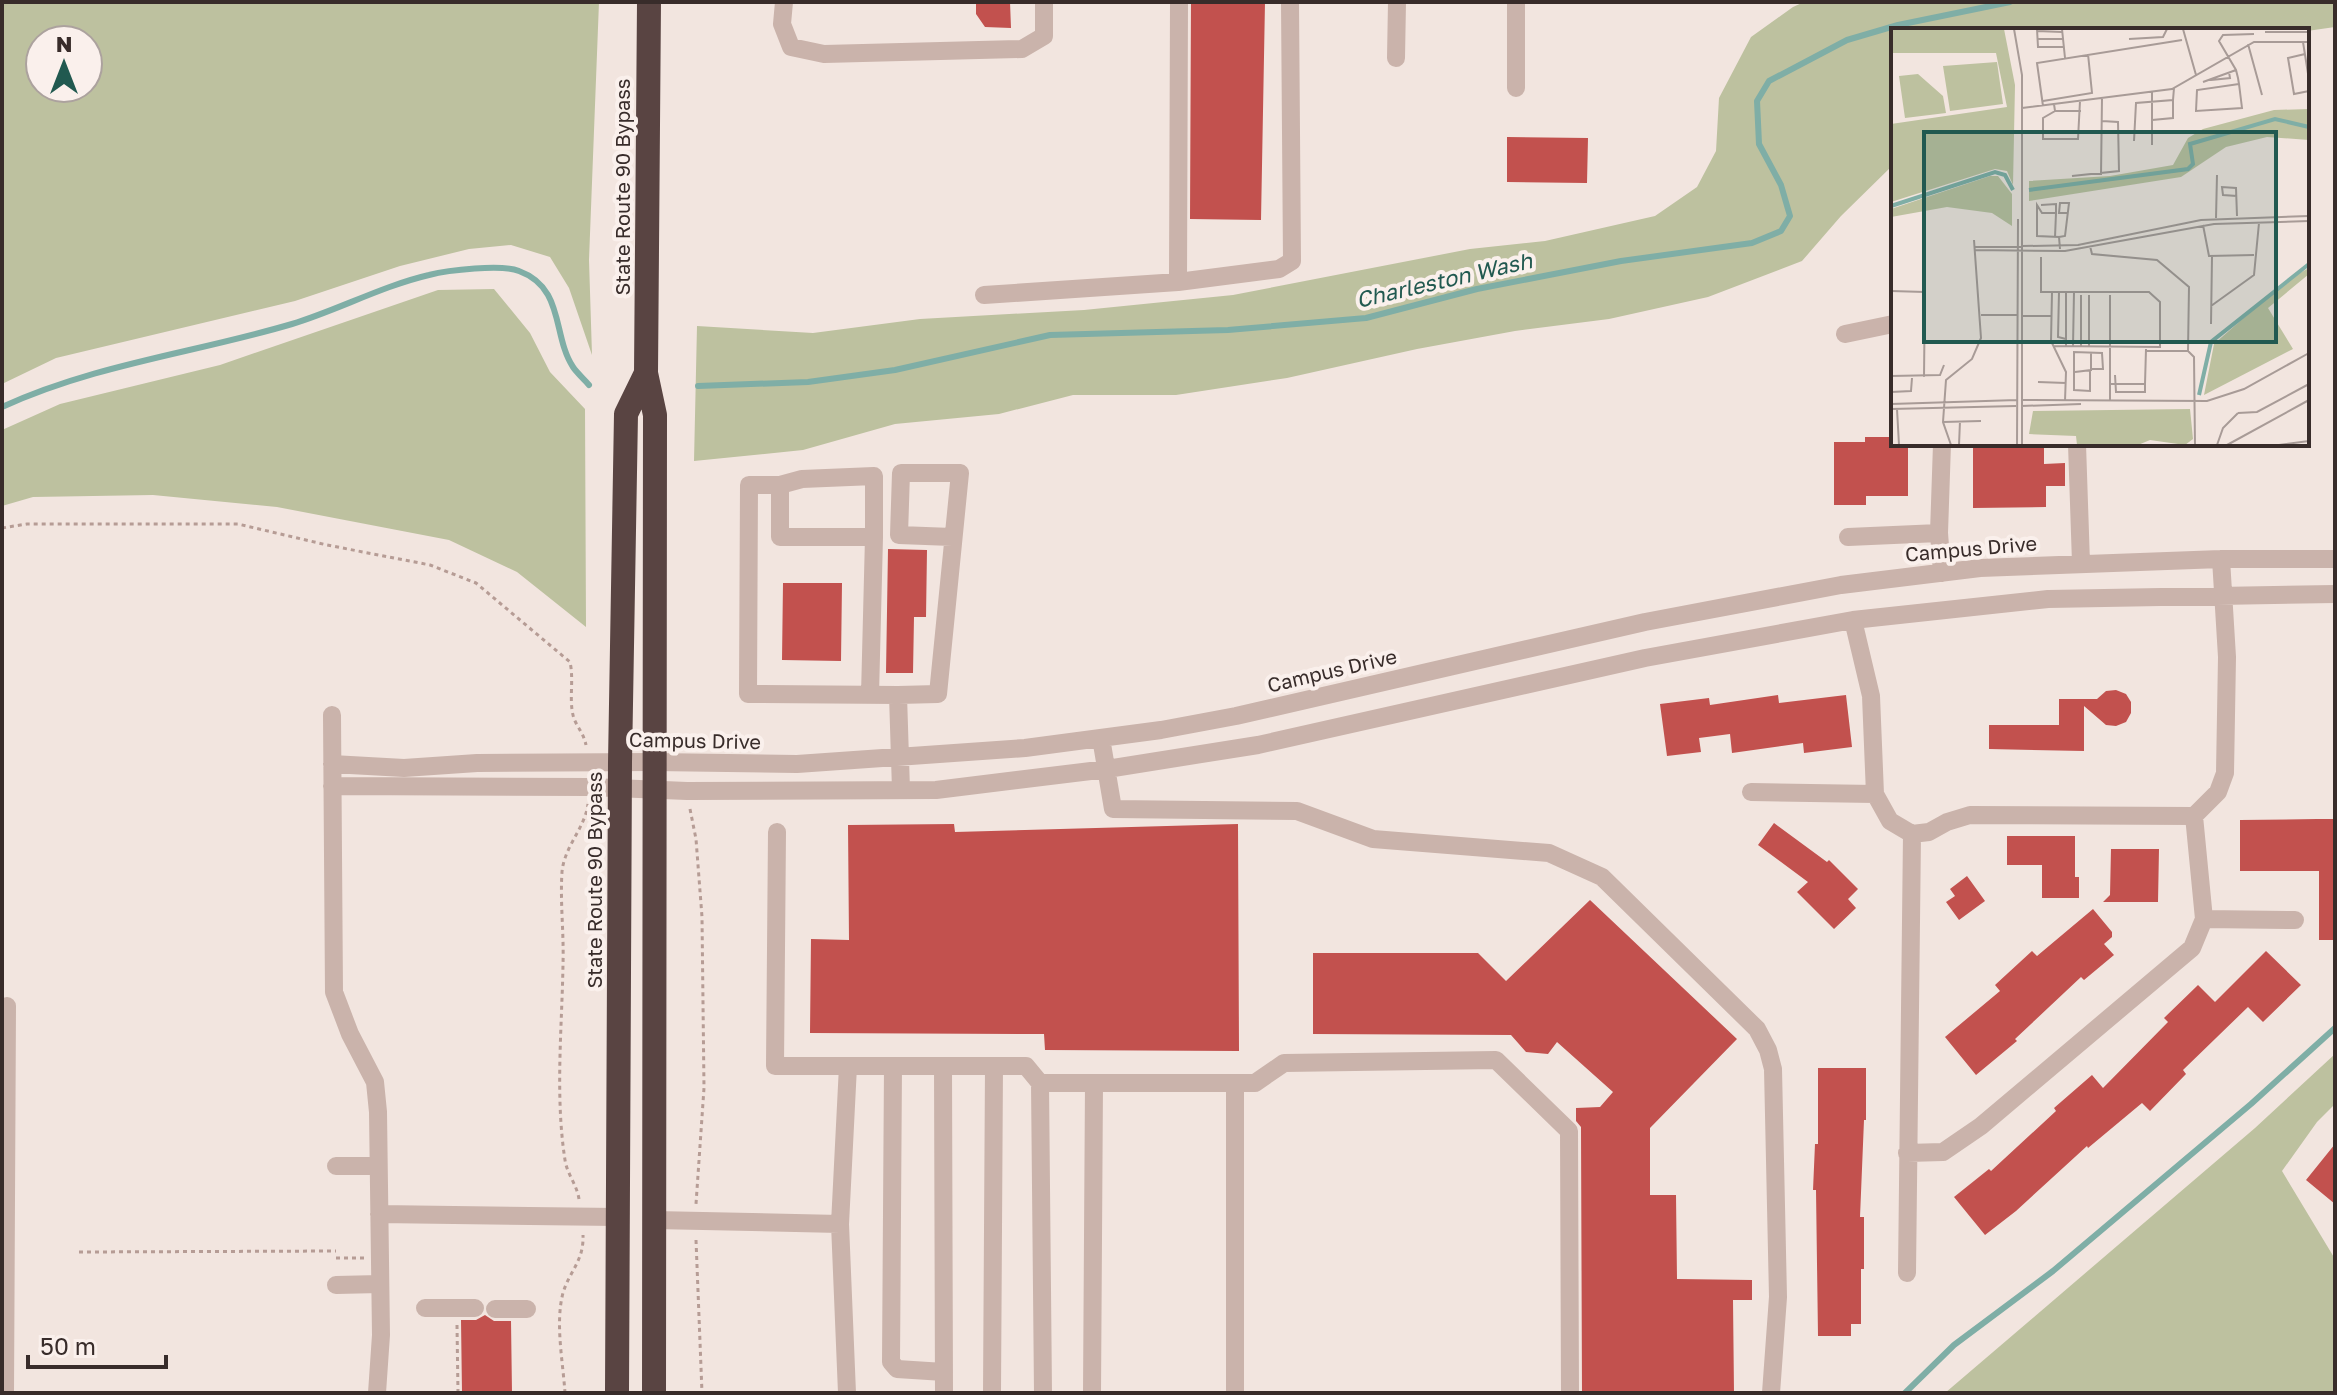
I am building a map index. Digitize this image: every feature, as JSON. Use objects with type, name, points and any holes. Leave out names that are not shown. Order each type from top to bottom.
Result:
[{"type":"highway","name":"State Route 90 Bypass","points":[[649,2],[646,373],[655,415],[654,1393]]},
{"type":"highway","name":"State Route 90 Bypass","points":[[617,1393],[620,762],[626,414],[646,373]]},
{"type":"street","points":[[784,2],[782,24],[791,47],[824,54],[1022,49],[1044,36],[1044,2]]},
{"type":"street","points":[[1178,282],[1179,2]]},
{"type":"street","points":[[984,295],[1178,282],[1279,269],[1292,261],[1290,2]]},
{"type":"street","points":[[1396,58],[1397,2]]},
{"type":"street","points":[[1516,2],[1516,88]]},
{"type":"street","points":[[1845,334],[1891,324]]},
{"type":"street","points":[[1942,446],[1939,533],[1942,573]]},
{"type":"street","points":[[2077,446],[2081,563]]},
{"type":"street","points":[[870,695],[874,476],[749,485],[748,694],[870,695],[938,694],[960,473],[901,473],[899,535],[952,537]]},
{"type":"street","points":[[780,485],[780,537]]},
{"type":"street","points":[[1848,537],[1939,533]]},
{"type":"street","points":[[748,536],[874,537]]},
{"type":"street","points":[[1853,620],[1871,696],[1875,794],[1890,821],[1912,834],[1929,832],[1970,815],[2194,816],[2218,792],[2225,773],[2227,657],[2221,559]]},
{"type":"street","name":"Campus Drive","points":[[332,764],[404,768],[477,763],[797,764],[1025,748],[1236,716],[1748,601],[1841,585],[1942,573],[2081,563],[2335,559]]},
{"type":"street","points":[[332,786],[591,787],[687,791],[936,790],[1107,769],[1258,745],[1645,658],[1853,620],[2048,599],[2335,594]]},
{"type":"street","points":[[898,695],[901,790]]},
{"type":"street","points":[[332,715],[334,992],[350,1034],[375,1082],[381,1258],[377,1393]]},
{"type":"street","points":[[1101,738],[1113,809],[1297,811],[1373,839],[1549,853],[1602,877],[1757,1029],[1768,1050],[1773,1069],[1778,1297],[1771,1393]]},
{"type":"street","points":[[1751,792],[1875,794]]},
{"type":"street","points":[[1907,1153],[1943,1152],[1981,1126],[2192,948],[2204,919],[2194,816]]},
{"type":"street","points":[[777,832],[775,1066],[1026,1066],[1040,1083],[1043,1393]]},
{"type":"street","points":[[1907,1273],[1912,834]]},
{"type":"street","points":[[2204,919],[2295,920]]},
{"type":"street","points":[[5,1393],[4,1062],[7,1006]]},
{"type":"street","points":[[1040,1083],[1255,1083],[1284,1063],[1496,1060],[1569,1131],[1570,1393]]},
{"type":"street","points":[[847,1393],[840,1224],[848,1066]]},
{"type":"street","points":[[893,1066],[891,1362],[897,1369],[944,1372]]},
{"type":"street","points":[[943,1066],[944,1393]]},
{"type":"street","points":[[992,1393],[994,1066]]},
{"type":"street","points":[[1092,1393],[1094,1083]]},
{"type":"street","points":[[1235,1083],[1235,1393]]},
{"type":"street","points":[[336,1166],[378,1166]]},
{"type":"street","points":[[379,1214],[617,1217]]},
{"type":"street","points":[[654,1220],[840,1224]]},
{"type":"street","points":[[336,1285],[380,1284]]},
{"type":"street","points":[[425,1308],[475,1308]]},
{"type":"street","points":[[495,1309],[527,1309]]},
{"type":"path","points":[[2,528],[27,524],[238,524],[430,565],[458,575],[476,583],[570,662],[573,718],[584,732],[590,763]]},
{"type":"path","points":[[565,1393],[560,1321],[563,1293],[583,1252],[578,1190],[565,1163],[560,1075],[564,929],[562,870],[566,855],[587,814],[591,787]]},
{"type":"path","points":[[687,791],[696,839],[702,917],[704,1088],[695,1221],[702,1393]]},
{"type":"path","points":[[79,1252],[336,1251]]},
{"type":"path","points":[[336,1258],[381,1258]]},
{"type":"path","points":[[457,1316],[458,1393]]},
{"type":"green space","points":[[2,2],[599,2],[589,260],[592,355],[569,288],[550,257],[511,245],[469,249],[400,266],[295,301],[56,358],[2,384]]},
{"type":"green space","points":[[1804,2],[2335,2],[2335,27],[2309,31],[2309,28],[1891,28],[1891,167],[1841,216],[1802,261],[1708,297],[1609,319],[1515,331],[1417,349],[1287,378],[1176,395],[1073,395],[999,414],[895,424],[803,450],[694,461],[697,326],[813,333],[920,319],[1084,310],[1233,295],[1470,249],[1545,241],[1655,216],[1697,187],[1716,151],[1719,98],[1751,37]]},
{"type":"green space","points":[[494,289],[530,333],[550,372],[585,409],[586,627],[517,572],[449,540],[277,507],[153,495],[33,497],[2,506],[2,430],[60,404],[220,365],[438,290]]},
{"type":"green space","points":[[2335,1054],[2335,1104],[2317,1122],[2282,1171],[2335,1259],[2335,1393],[1945,1393],[2255,1128]]},
{"type":"building","points":[[976,2],[1010,2],[1011,28],[985,27],[976,14]]},
{"type":"building","points":[[1191,2],[1265,2],[1261,220],[1190,219]]},
{"type":"building","points":[[1507,137],[1588,138],[1587,183],[1507,182]]},
{"type":"building","points":[[1865,437],[1891,437],[1891,446],[1908,446],[1908,496],[1866,496],[1866,505],[1834,505],[1834,442],[1865,442]]},
{"type":"building","points":[[2044,447],[2044,464],[2065,463],[2065,486],[2046,486],[2046,507],[1973,508],[1973,448]]},
{"type":"building","points":[[888,549],[927,550],[926,617],[914,617],[913,673],[886,673]]},
{"type":"building","points":[[783,583],[842,583],[841,661],[782,660]]},
{"type":"building","points":[[2116,690],[2126,694],[2131,702],[2131,713],[2126,722],[2116,726],[2106,725],[2084,706],[2084,751],[1989,749],[1989,725],[2059,725],[2059,699],[2097,699],[2106,691]]},
{"type":"building","points":[[1778,695],[1779,703],[1846,695],[1852,747],[1804,753],[1803,743],[1732,753],[1730,734],[1699,738],[1701,752],[1667,756],[1660,704],[1709,698],[1710,705]]},
{"type":"building","points":[[2335,819],[2335,940],[2319,940],[2319,871],[2240,871],[2240,820]]},
{"type":"building","points":[[1774,823],[1827,862],[1829,860],[1858,889],[1848,899],[1856,908],[1834,929],[1797,892],[1808,882],[1758,845]]},
{"type":"building","points":[[954,824],[955,832],[1238,824],[1239,1051],[1045,1050],[1044,1034],[810,1033],[811,939],[849,940],[848,825]]},
{"type":"building","points":[[2007,836],[2075,836],[2075,877],[2079,877],[2079,898],[2042,898],[2042,865],[2007,865]]},
{"type":"building","points":[[2111,849],[2159,849],[2158,902],[2103,902],[2110,895]]},
{"type":"building","points":[[1967,876],[1985,901],[1959,920],[1946,902],[1955,896],[1950,889]]},
{"type":"building","points":[[1590,900],[1737,1039],[1650,1128],[1650,1195],[1676,1195],[1677,1279],[1752,1280],[1752,1300],[1733,1300],[1734,1393],[1582,1393],[1581,1127],[1576,1121],[1576,1108],[1600,1107],[1613,1092],[1557,1042],[1548,1054],[1526,1052],[1511,1035],[1313,1034],[1313,953],[1478,953],[1506,981]]},
{"type":"building","points":[[2093,909],[2112,932],[2112,937],[2104,944],[2114,955],[2084,980],[2081,977],[2015,1039],[2017,1041],[1976,1075],[1945,1037],[2000,991],[1995,985],[2032,951],[2037,956]]},
{"type":"building","points":[[2266,951],[2301,985],[2263,1022],[2248,1007],[2183,1070],[2186,1074],[2150,1111],[2142,1103],[2087,1146],[1985,1235],[1954,1197],[1989,1169],[1991,1171],[2092,1075],[2103,1088],[2168,1022],[2164,1018],[2198,985],[2215,1002]]},
{"type":"building","points":[[1818,1068],[1866,1068],[1860,1217],[1864,1217],[1861,1324],[1851,1324],[1851,1336],[1818,1336],[1816,1190],[1813,1190],[1815,1144],[1818,1144]]},
{"type":"building","points":[[2335,1144],[2335,1204],[2306,1180]]},
{"type":"building","points":[[485,1315],[494,1321],[511,1321],[512,1393],[462,1393],[461,1320],[476,1320]]},
{"type":"waterway","name":"Charleston Wash","points":[[698,386],[808,382],[895,370],[1050,335],[1228,330],[1366,318],[1477,289],[1621,261],[1752,243],[1781,231],[1790,216],[1781,185],[1759,144],[1757,101],[1769,81],[1847,40],[1898,25],[2010,2]]},
{"type":"waterway","points":[[2,407],[37,392],[109,369],[292,324],[429,275],[488,268],[519,271],[544,289],[551,300],[567,354],[589,385]]},
{"type":"waterway","points":[[1905,1393],[1954,1345],[2053,1271],[2251,1104],[2335,1028]]}]
